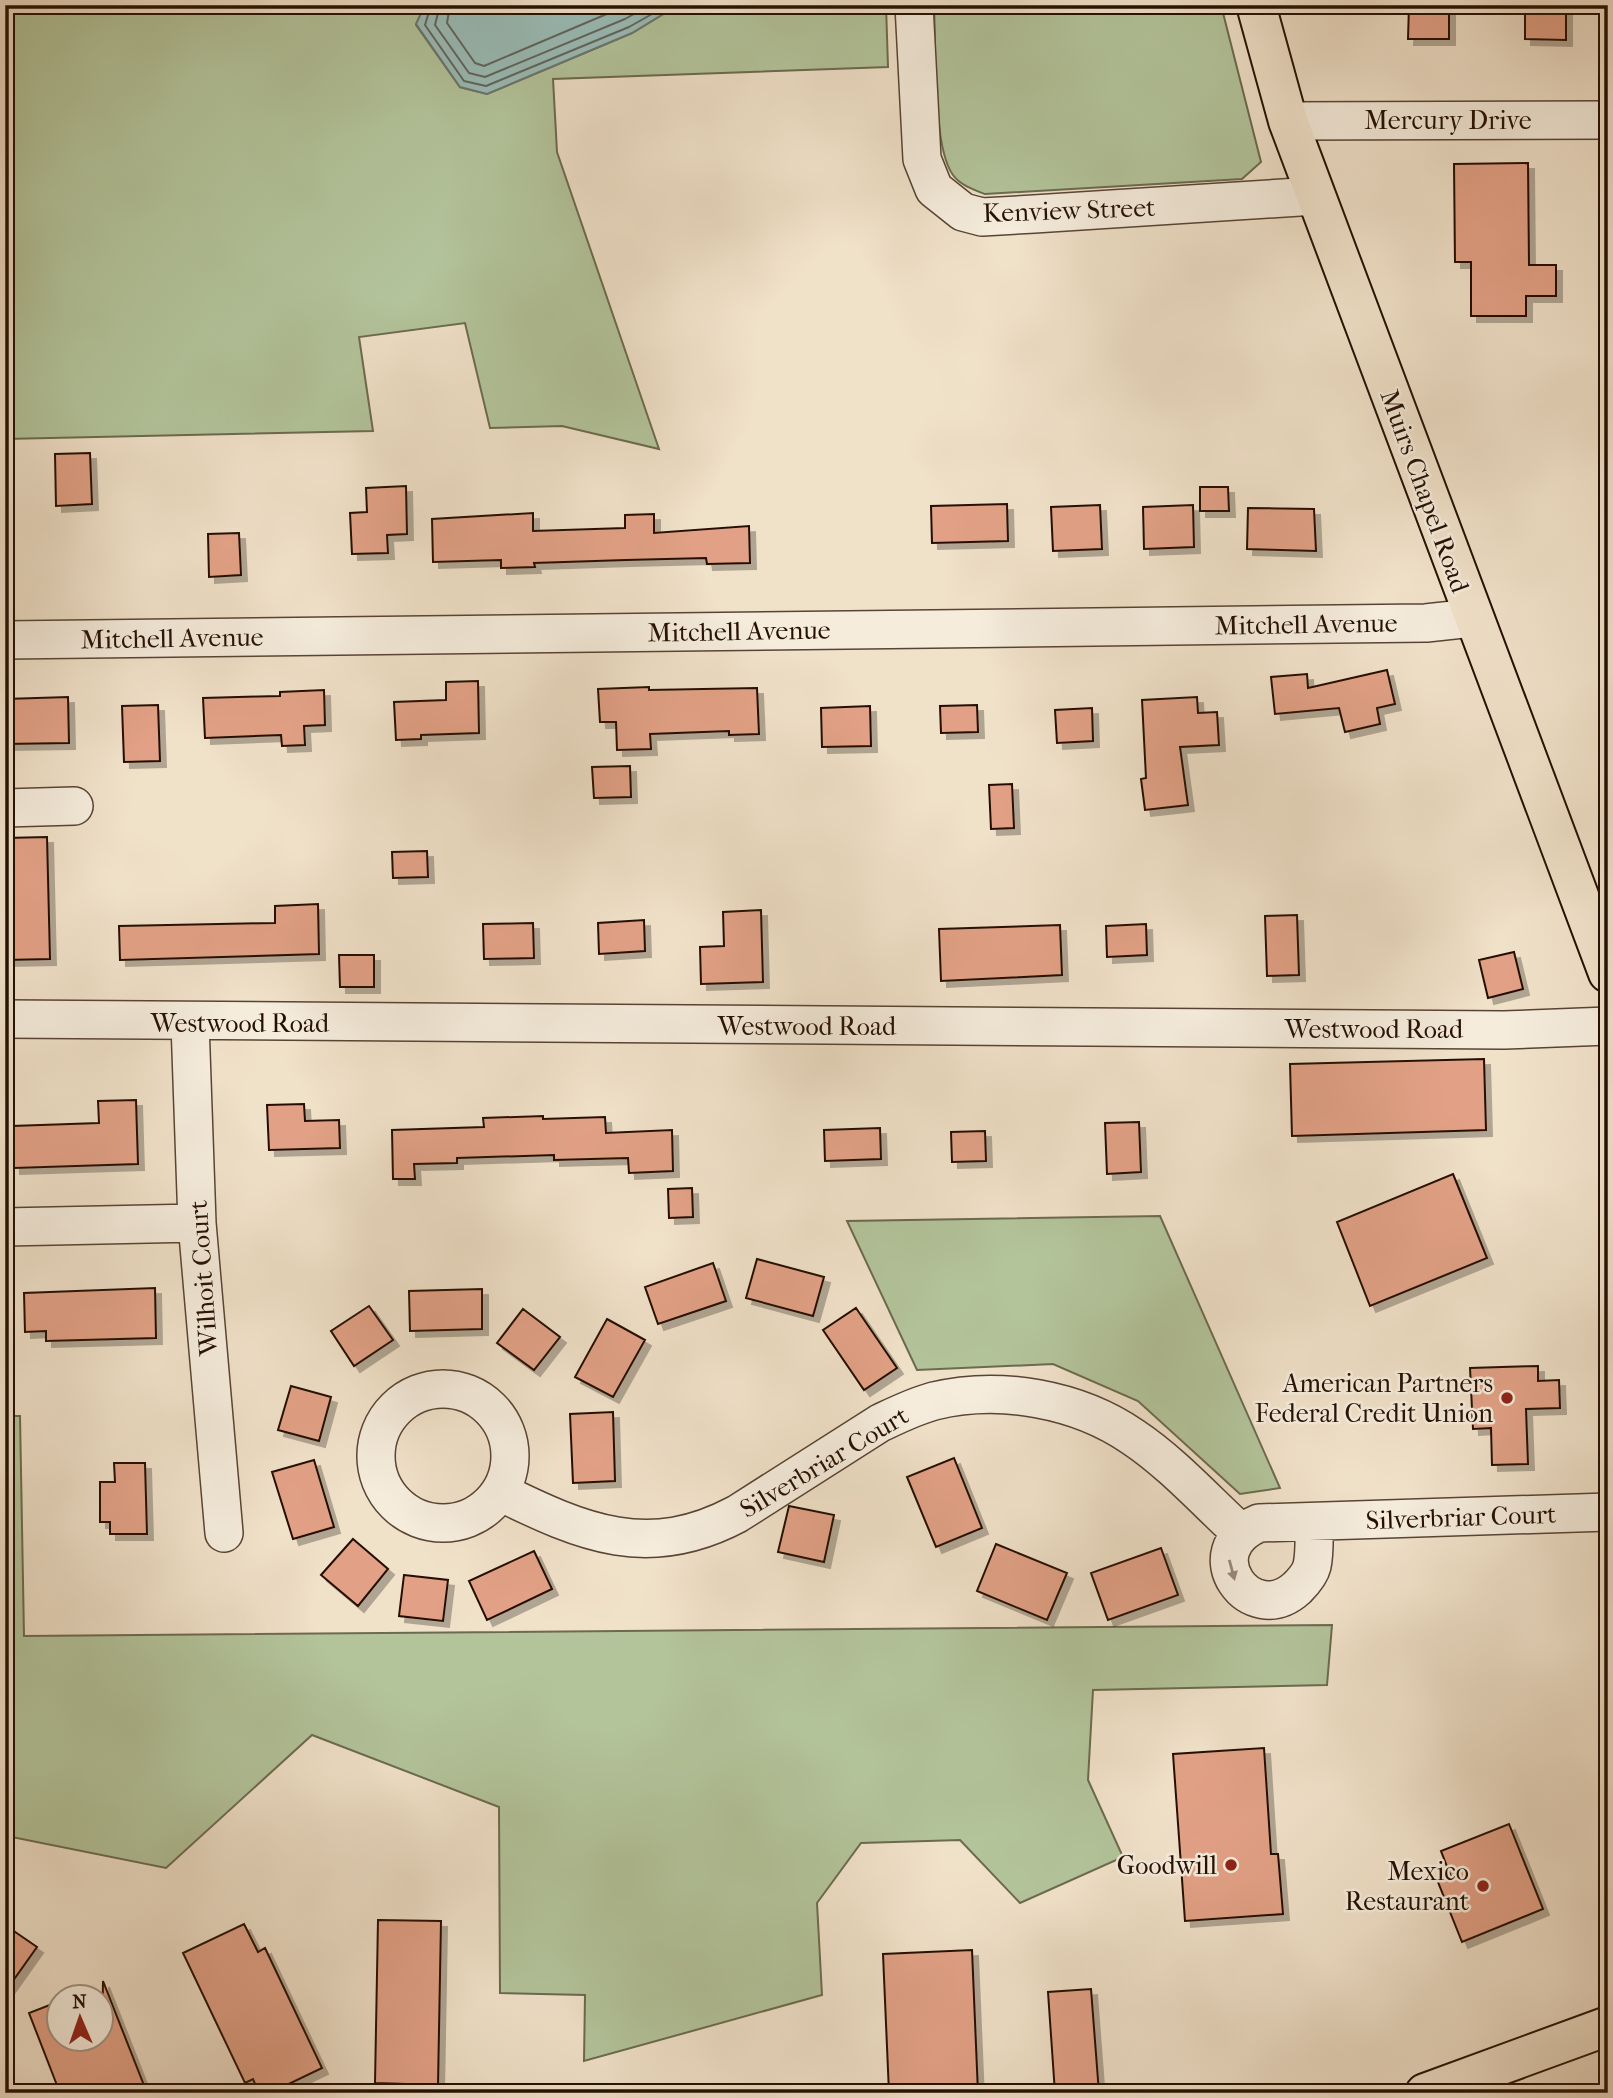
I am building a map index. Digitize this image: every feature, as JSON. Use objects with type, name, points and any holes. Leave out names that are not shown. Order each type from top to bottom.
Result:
[{"type":"main road","name":"Muirs Chapel Road","points":[[1256,5],[1288,121],[1315,196],[1608,973]]},
{"type":"main road","points":[[1425,2093],[1608,2026]]},
{"type":"street","name":"Kenview Street","points":[[915,5],[922,159],[934,189],[964,212],[982,217],[1315,196]]},
{"type":"street","name":"Mercury Drive","points":[[1288,121],[1608,120]]},
{"type":"street","name":"Mitchell Avenue","points":[[5,640],[1426,623],[1472,618]]},
{"type":"street","points":[[5,808],[74,806]]},
{"type":"street","name":"Westwood Road","points":[[5,1019],[190,1023],[1504,1030],[1608,1026]]},
{"type":"street","name":"Wilhoit Court","points":[[190,1023],[197,1223],[225,1533]]},
{"type":"street","points":[[5,1227],[197,1223]]},
{"type":"street","name":"Silverbriar Court","points":[[500,1492],[564,1523],[589,1531],[645,1538],[687,1534],[712,1527],[737,1514],[880,1423],[905,1411],[934,1401],[1000,1396],[1044,1400],[1071,1406],[1110,1423],[1135,1438],[1241,1533],[1259,1523],[1608,1512]]},
{"type":"street","points":[[1241,1533],[1232,1544],[1229,1569],[1247,1595],[1261,1600],[1276,1599],[1292,1593],[1312,1568],[1314,1523]]},
{"type":"green space","points":[[5,5],[425,5],[416,25],[460,87],[487,94],[632,33],[678,5],[886,5],[888,67],[553,79],[557,152],[659,449],[562,426],[490,428],[465,323],[359,337],[373,431],[5,439]]},
{"type":"green space","points":[[934,5],[1221,5],[1261,162],[1242,179],[985,194],[972,189],[953,175],[941,142],[936,94]]},
{"type":"green space","points":[[1160,1216],[1280,1488],[1240,1494],[1138,1401],[1053,1364],[917,1370],[847,1221]]},
{"type":"green space","points":[[5,1416],[20,1416],[24,1636],[1332,1625],[1327,1685],[1093,1690],[1088,1780],[1123,1857],[1020,1903],[960,1840],[861,1843],[817,1903],[822,1995],[584,2061],[585,1995],[500,1993],[499,1807],[312,1735],[166,1868],[12,1837],[5,1842]]},
{"type":"water","points":[[425,5],[678,5],[632,33],[487,94],[460,87],[416,24]]},
{"type":"building","points":[[1409,5],[1449,5],[1449,39],[1408,39]]},
{"type":"building","points":[[1525,5],[1566,5],[1566,40],[1525,39]]},
{"type":"building","points":[[1528,163],[1529,265],[1556,265],[1556,296],[1526,296],[1526,316],[1471,316],[1471,262],[1455,262],[1454,164]]},
{"type":"building","points":[[90,453],[92,504],[56,506],[55,454]]},
{"type":"building","points":[[406,486],[407,534],[387,535],[388,553],[352,554],[350,513],[367,512],[366,488]]},
{"type":"building","points":[[1200,487],[1228,487],[1229,511],[1200,511]]},
{"type":"building","points":[[1007,504],[1008,541],[932,543],[931,506]]},
{"type":"building","points":[[1100,505],[1102,549],[1053,551],[1051,507]]},
{"type":"building","points":[[1193,505],[1194,547],[1144,549],[1143,507]]},
{"type":"building","points":[[1248,508],[1314,509],[1316,551],[1247,549]]},
{"type":"building","points":[[533,513],[533,531],[625,528],[625,515],[654,514],[654,533],[749,526],[750,563],[707,564],[706,558],[534,563],[535,567],[501,568],[501,560],[433,562],[432,519]]},
{"type":"building","points":[[239,533],[241,575],[209,577],[208,534]]},
{"type":"building","points":[[1387,670],[1395,704],[1377,708],[1380,724],[1345,732],[1339,708],[1275,714],[1271,677],[1307,674],[1308,688]]},
{"type":"building","points":[[478,681],[479,733],[421,735],[421,739],[396,740],[394,702],[446,700],[446,682]]},
{"type":"building","points":[[649,687],[649,690],[757,688],[759,734],[729,735],[729,731],[650,734],[651,749],[617,750],[616,722],[600,722],[598,689]]},
{"type":"building","points":[[324,690],[325,725],[304,726],[305,745],[282,746],[281,735],[205,738],[203,698],[280,696],[280,692]]},
{"type":"building","points":[[68,697],[69,743],[5,744],[5,699]]},
{"type":"building","points":[[1197,697],[1198,713],[1217,712],[1219,745],[1180,747],[1188,805],[1145,810],[1141,779],[1146,778],[1142,700]]},
{"type":"building","points":[[158,705],[160,761],[124,762],[122,706]]},
{"type":"building","points":[[977,705],[978,732],[941,733],[940,706]]},
{"type":"building","points":[[870,706],[871,746],[822,747],[821,708]]},
{"type":"building","points":[[1092,708],[1093,741],[1057,743],[1055,710]]},
{"type":"building","points":[[630,766],[631,797],[594,798],[592,767]]},
{"type":"building","points":[[1012,784],[1014,828],[991,829],[989,785]]},
{"type":"building","points":[[47,837],[50,959],[5,960],[5,838]]},
{"type":"building","points":[[427,851],[428,877],[393,878],[392,852]]},
{"type":"building","points":[[318,904],[319,954],[120,960],[119,926],[275,923],[275,906]]},
{"type":"building","points":[[761,910],[763,982],[701,984],[700,947],[724,946],[723,912]]},
{"type":"building","points":[[1297,915],[1299,975],[1267,976],[1265,916]]},
{"type":"building","points":[[644,920],[645,951],[599,954],[598,923]]},
{"type":"building","points":[[533,923],[534,958],[484,959],[483,924]]},
{"type":"building","points":[[1146,924],[1147,955],[1107,957],[1106,926]]},
{"type":"building","points":[[1060,925],[1062,975],[941,981],[939,929]]},
{"type":"building","points":[[1514,952],[1523,989],[1488,998],[1479,960]]},
{"type":"building","points":[[339,955],[374,955],[374,987],[340,987]]},
{"type":"building","points":[[1484,1059],[1486,1130],[1292,1136],[1290,1064]]},
{"type":"building","points":[[136,1100],[138,1164],[14,1168],[12,1126],[99,1123],[98,1101]]},
{"type":"building","points":[[304,1104],[305,1121],[339,1120],[340,1148],[269,1150],[267,1105]]},
{"type":"building","points":[[543,1116],[543,1119],[605,1117],[606,1133],[672,1130],[673,1171],[629,1173],[628,1158],[554,1160],[554,1155],[457,1158],[457,1163],[414,1164],[415,1179],[393,1179],[392,1130],[484,1127],[483,1118]]},
{"type":"building","points":[[1139,1122],[1141,1172],[1107,1174],[1105,1123]]},
{"type":"building","points":[[880,1128],[881,1159],[825,1161],[824,1130]]},
{"type":"building","points":[[985,1131],[986,1161],[952,1162],[951,1132]]},
{"type":"building","points":[[1453,1174],[1487,1258],[1370,1306],[1337,1222]]},
{"type":"building","points":[[692,1188],[693,1217],[669,1218],[668,1189]]},
{"type":"building","points":[[757,1259],[824,1277],[813,1316],[746,1298]]},
{"type":"building","points":[[713,1263],[726,1301],[658,1324],[645,1287]]},
{"type":"building","points":[[155,1288],[156,1338],[46,1341],[46,1331],[25,1332],[24,1293]]},
{"type":"building","points":[[482,1289],[482,1329],[410,1331],[409,1291]]},
{"type":"building","points":[[369,1306],[393,1340],[354,1366],[331,1331]]},
{"type":"building","points":[[856,1308],[897,1368],[864,1390],[823,1330]]},
{"type":"building","points":[[523,1309],[560,1337],[534,1370],[497,1343]]},
{"type":"building","points":[[607,1319],[645,1340],[613,1397],[575,1377]]},
{"type":"building","points":[[1538,1366],[1538,1381],[1559,1380],[1560,1408],[1526,1409],[1528,1464],[1492,1465],[1491,1428],[1473,1429],[1470,1368]]},
{"type":"building","points":[[291,1386],[331,1397],[319,1441],[278,1430]]},
{"type":"building","points":[[613,1412],[615,1481],[573,1483],[570,1414]]},
{"type":"building","points":[[954,1458],[982,1528],[936,1547],[907,1477]]},
{"type":"building","points":[[314,1460],[334,1527],[293,1539],[272,1472]]},
{"type":"building","points":[[114,1463],[145,1463],[147,1534],[110,1534],[110,1522],[100,1522],[100,1482],[115,1482]]},
{"type":"building","points":[[789,1506],[834,1515],[824,1562],[778,1552]]},
{"type":"building","points":[[353,1539],[388,1569],[358,1606],[321,1575]]},
{"type":"building","points":[[996,1544],[1067,1573],[1047,1620],[977,1591]]},
{"type":"building","points":[[1161,1548],[1178,1595],[1108,1620],[1091,1573]]},
{"type":"building","points":[[534,1551],[552,1589],[487,1620],[469,1581]]},
{"type":"building","points":[[404,1575],[448,1580],[443,1621],[399,1616]]},
{"type":"building","points":[[1264,1748],[1271,1854],[1278,1854],[1283,1914],[1185,1921],[1173,1754]]},
{"type":"building","points":[[1509,1824],[1543,1909],[1462,1942],[1438,1882],[1451,1877],[1441,1851]]},
{"type":"building","points":[[378,1920],[441,1921],[438,2085],[375,2083]]},
{"type":"building","points":[[244,1924],[258,1952],[265,1948],[322,2068],[270,2093],[259,2093],[253,2079],[245,2083],[183,1953]]},
{"type":"building","points":[[5,1925],[37,1947],[5,1992]]},
{"type":"building","points":[[972,1950],[978,2093],[889,2093],[883,1954]]},
{"type":"building","points":[[1091,1989],[1099,2093],[1055,2093],[1048,1992]]},
{"type":"building","points":[[46,2006],[46,2052],[116,2052],[116,2014],[147,2093],[60,2093],[29,2013]]},
{"type":"place","name":"American Partners Federal Credit Union","points":[[1507,1398]]},
{"type":"place","name":"Goodwill","points":[[1231,1865]]},
{"type":"place","name":"Mexico Restaurant","points":[[1483,1886]]}]
